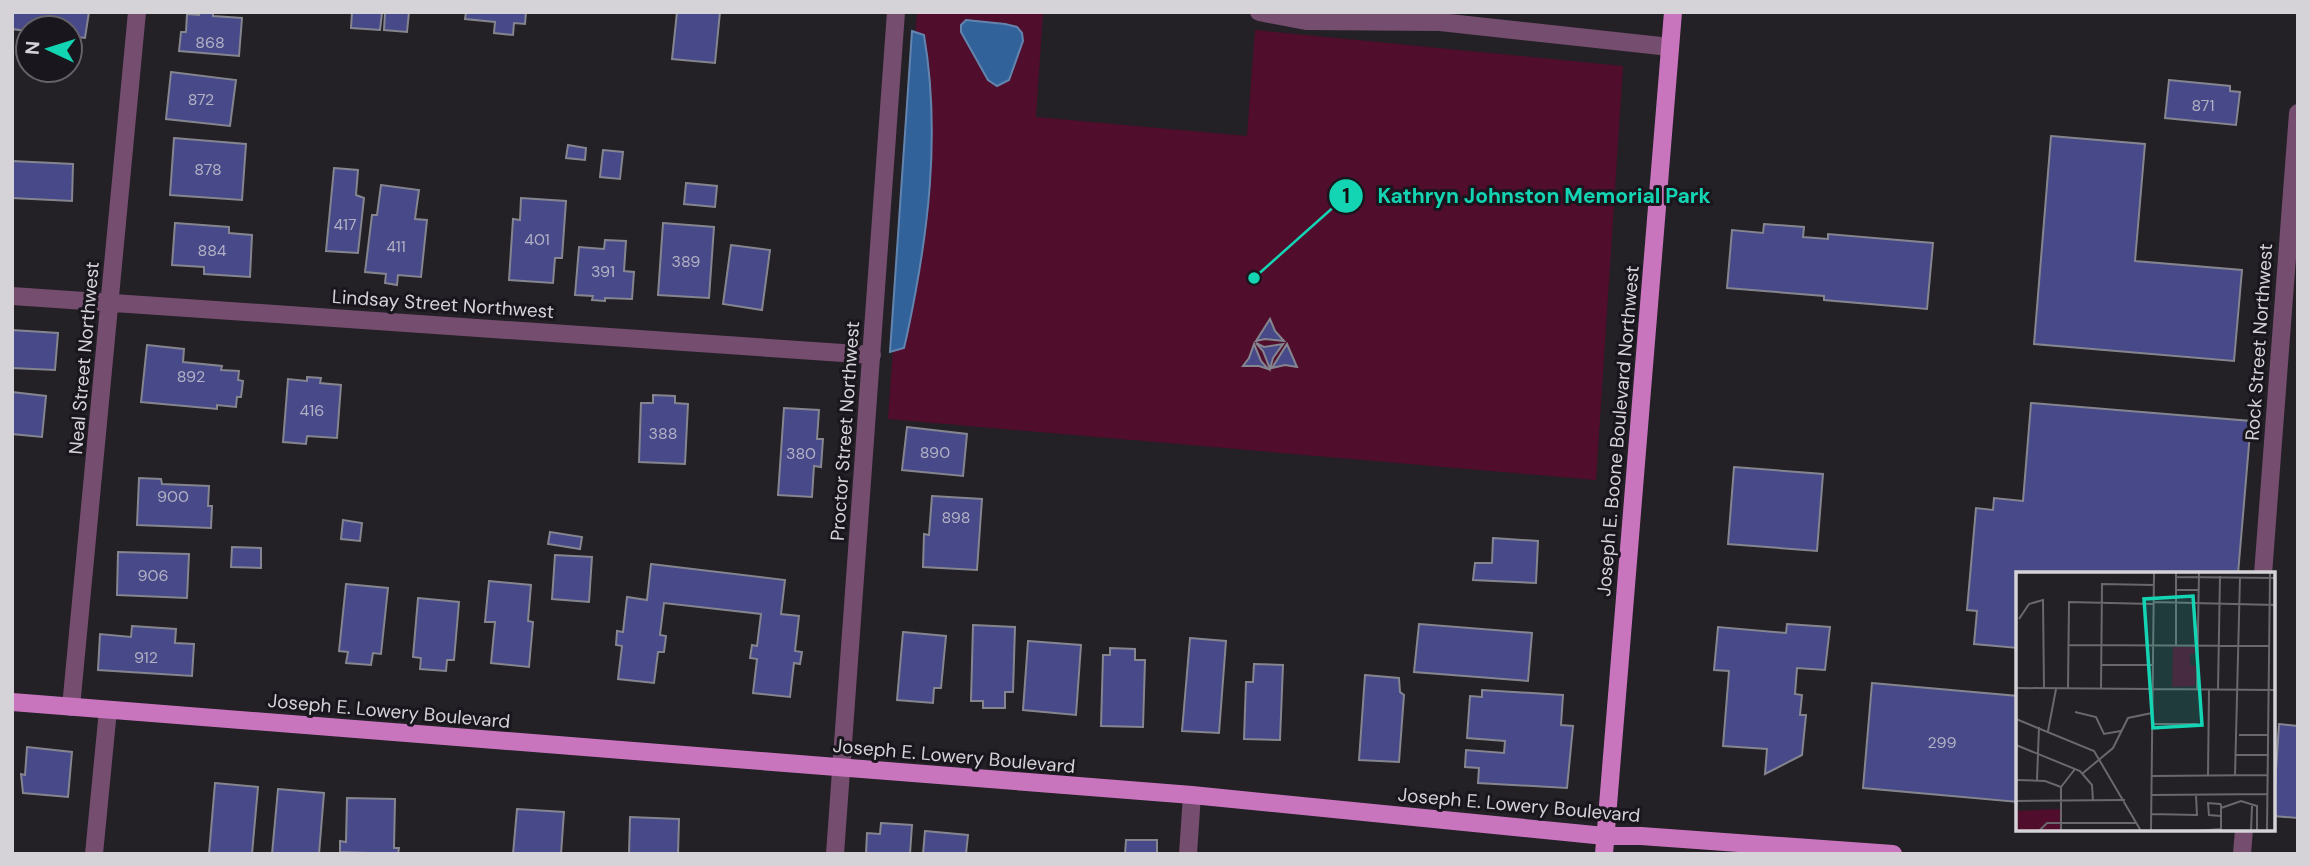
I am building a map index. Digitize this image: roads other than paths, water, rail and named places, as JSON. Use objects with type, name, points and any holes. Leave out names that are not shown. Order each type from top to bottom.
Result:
[{"type":"main road","name":"Joseph E. Boone Boulevard Northwest","points":[[1605,845],[1672,12]]},
{"type":"main road","name":"Joseph E. Lowery Boulevard","points":[[12,702],[1192,795],[1605,845],[1641,836],[1893,854]]},
{"type":"street","name":"Neal Street Northwest","points":[[71,707],[138,12]]},
{"type":"street","name":"Proctor Street Northwest","points":[[835,854],[896,12]]},
{"type":"street","points":[[1259,12],[1306,21],[1440,22],[1670,47]]},
{"type":"street","name":"Rock Street Northwest","points":[[2263,572],[2298,113]]},
{"type":"street","name":"Lindsay Street Northwest","points":[[12,296],[872,355]]},
{"type":"street","points":[[94,854],[108,710]]},
{"type":"street","points":[[1188,854],[1192,795]]},
{"type":"street","points":[[2242,854],[2244,831]]},
{"type":"water","points":[[966,20],[1005,24],[1017,27],[1022,33],[1023,41],[1009,80],[997,86],[988,80],[961,32],[961,25]]},
{"type":"water","points":[[912,31],[924,35],[929,73],[932,148],[930,186],[921,261],[904,348],[890,352]]},
{"type":"place","name":"Kathryn Johnston Memorial Park","points":[[1254,278]]}]
